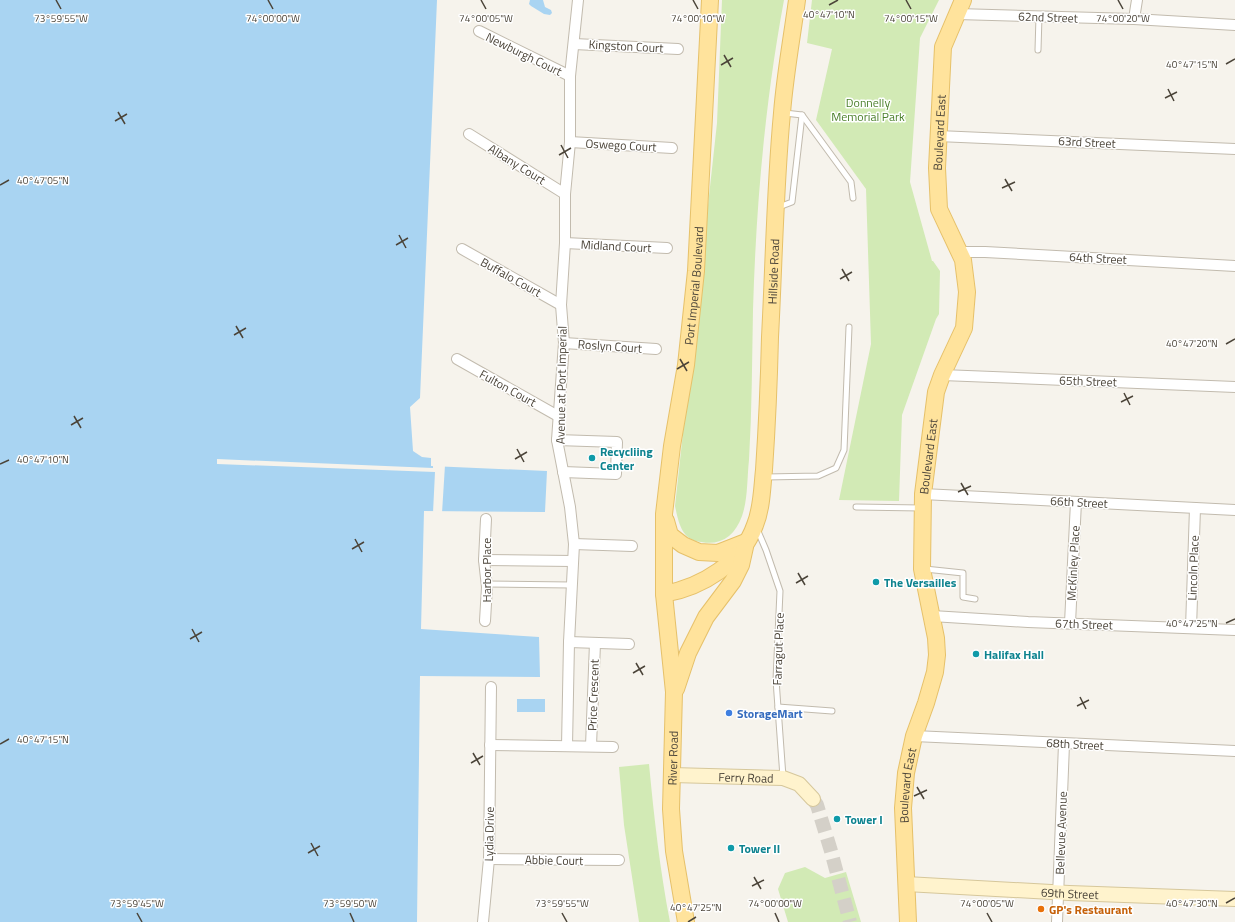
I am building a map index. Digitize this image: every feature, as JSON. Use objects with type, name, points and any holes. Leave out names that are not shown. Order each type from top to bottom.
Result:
[{"type":"main road","name":"Port Imperial Boulevard","points":[[664,594],[664,514],[672,446],[686,365],[696,271],[710,0]]},
{"type":"main road","name":"Hillside Road","points":[[747,541],[756,524],[762,493],[766,440],[776,208],[782,113],[797,0]]},
{"type":"main road","name":"Boulevard East","points":[[908,922],[903,808],[906,773],[914,736],[935,672],[937,655],[936,638],[922,569],[923,501],[936,392],[942,375],[964,328],[967,292],[963,260],[939,209],[937,168],[943,47],[960,7]]},
{"type":"main road","points":[[664,514],[670,535],[683,545],[699,552],[718,553],[747,541]]},
{"type":"main road","points":[[664,594],[677,592],[699,583],[715,574],[740,552],[747,541]]},
{"type":"main road","points":[[674,692],[688,653],[706,617],[733,581],[741,565],[747,541]]},
{"type":"main road","name":"River Road","points":[[664,594],[674,692],[671,808],[674,851],[686,922]]},
{"type":"street","name":"Avenue at Port Imperial","points":[[567,746],[571,584],[574,544],[570,507],[557,440],[564,343],[561,305],[565,243],[565,194],[570,142],[570,76],[578,0]]},
{"type":"street","points":[[1134,19],[1137,0]]},
{"type":"street","name":"62nd Street","points":[[960,7],[1039,16],[1134,19],[1235,25]]},
{"type":"street","name":"Newburgh Court","points":[[479,31],[570,76]]},
{"type":"street","name":"Kingston Court","points":[[574,44],[678,48]]},
{"type":"street","name":"Albany Court","points":[[469,134],[565,194]]},
{"type":"street","name":"63rd Street","points":[[938,136],[1235,149]]},
{"type":"street","name":"Oswego Court","points":[[570,142],[672,148]]},
{"type":"street","name":"Midland Court","points":[[565,243],[667,248]]},
{"type":"street","name":"Buffalo Court","points":[[462,249],[561,305]]},
{"type":"street","name":"64th Street","points":[[960,252],[985,252],[1235,266]]},
{"type":"street","name":"Roslyn Court","points":[[564,343],[656,349]]},
{"type":"street","name":"Fulton Court","points":[[457,360],[558,416]]},
{"type":"street","name":"65th Street","points":[[942,375],[1235,387]]},
{"type":"street","points":[[557,440],[617,442],[616,474],[563,472]]},
{"type":"street","name":"66th Street","points":[[923,501],[1076,502],[1235,510]]},
{"type":"street","name":"McKinley Place","points":[[1070,623],[1076,502]]},
{"type":"street","name":"Lincoln Place","points":[[1191,628],[1194,508]]},
{"type":"street","name":"Harbor Place","points":[[485,621],[486,584],[484,560],[486,519]]},
{"type":"street","points":[[574,544],[632,546]]},
{"type":"street","points":[[484,560],[573,561]]},
{"type":"street","name":"67th Street","points":[[932,616],[1235,630]]},
{"type":"street","name":"Price Crescent","points":[[569,642],[629,644]]},
{"type":"street","name":"Price Crescent","points":[[591,746],[594,642]]},
{"type":"street","name":"Lydia Drive","points":[[483,922],[489,859],[491,687]]},
{"type":"street","name":"68th Street","points":[[914,736],[1235,751]]},
{"type":"street","name":"Bellevue Avenue","points":[[1057,922],[1064,744]]},
{"type":"street","points":[[490,745],[613,747]]},
{"type":"street","name":"Ferry Road","points":[[672,775],[783,778],[799,784],[812,799]]},
{"type":"street","name":"Abbie Court","points":[[489,859],[619,860]]},
{"type":"street","name":"69th Street","points":[[906,884],[1235,899]]},
{"type":"lane","points":[[1038,50],[1039,16]]},
{"type":"lane","points":[[782,113],[802,115],[851,182],[853,198]]},
{"type":"lane","points":[[776,208],[792,202],[802,115]]},
{"type":"lane","points":[[763,477],[818,476],[836,468],[844,450],[849,327]]},
{"type":"lane","points":[[856,507],[923,501]]},
{"type":"lane","name":"Farragut Place","points":[[756,524],[780,591],[776,680],[783,778]]},
{"type":"lane","points":[[922,569],[963,573],[963,597],[975,599]]},
{"type":"lane","points":[[486,584],[571,584]]},
{"type":"lane","points":[[778,707],[832,711]]},
{"type":"green space","points":[[722,0],[784,0],[777,38],[762,154],[754,271],[750,441],[745,503],[739,524],[730,535],[719,542],[704,543],[691,539],[687,536],[679,522],[675,506],[717,123]]},
{"type":"green space","name":"Donnelly Memorial Park","points":[[812,0],[939,0],[920,38],[910,182],[932,261],[940,271],[939,314],[902,415],[899,501],[839,500],[871,344],[866,189],[816,120],[832,49],[807,43]]},
{"type":"green space","points":[[649,764],[663,883],[670,922],[639,922],[624,825],[619,767]]},
{"type":"green space","points":[[805,867],[825,878],[846,872],[861,922],[788,922],[778,889],[785,873]]},
{"type":"water","points":[[0,0],[437,0],[420,398],[410,407],[413,451],[422,457],[431,458],[431,466],[547,471],[545,512],[424,511],[421,629],[539,637],[540,677],[420,676],[417,922],[0,922]]},
{"type":"water","points":[[530,0],[543,0],[545,7],[551,10],[552,13],[550,15],[544,14],[529,4]]},
{"type":"water","points":[[517,699],[545,699],[545,712],[517,712]]},
{"type":"pier","points":[[217,459],[433,468],[433,464],[445,465],[442,513],[433,513],[435,472],[217,464]]},
{"type":"tunnel","points":[[813,799],[817,805],[831,851],[850,922]]},
{"type":"place","name":"Recycliing Center","points":[[592,458]]},
{"type":"place","name":"The Versailles","points":[[876,582]]},
{"type":"place","name":"Halifax Hall","points":[[976,654]]},
{"type":"place","name":"StorageMart","points":[[729,713]]},
{"type":"place","name":"Tower I","points":[[837,819]]},
{"type":"place","name":"Tower II","points":[[731,848]]},
{"type":"place","name":"GP's Restaurant","points":[[1041,909]]}]
